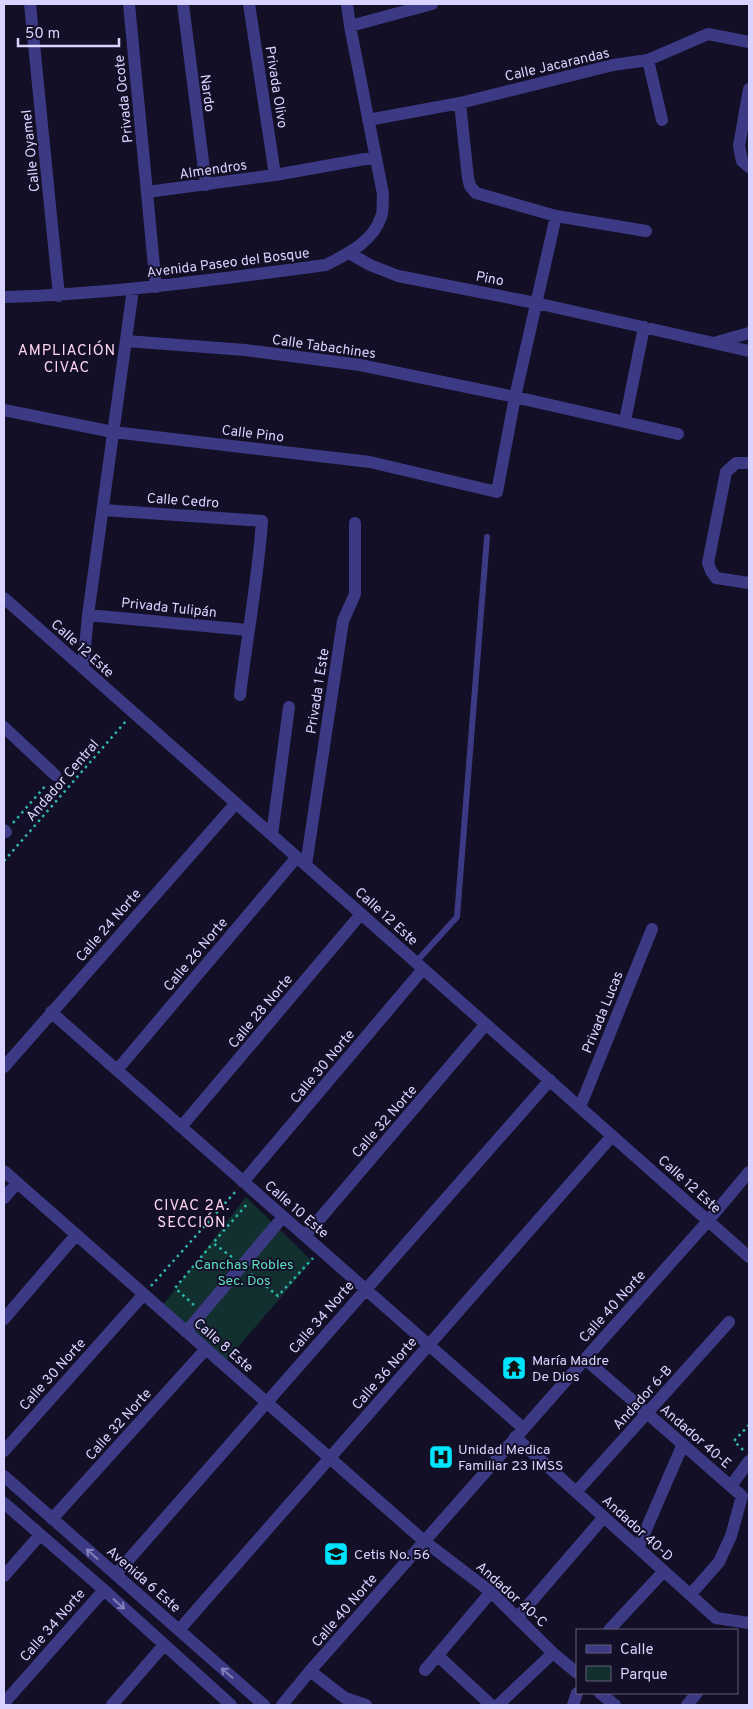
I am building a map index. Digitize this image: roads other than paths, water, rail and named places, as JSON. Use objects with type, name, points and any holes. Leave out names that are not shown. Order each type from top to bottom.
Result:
[{"type":"street","name":"Calle Oyamel","points":[[30,4],[60,296]]},
{"type":"street","name":"Privada Ocote","points":[[129,4],[147,192]]},
{"type":"street","name":"Nardo","points":[[183,4],[206,185]]},
{"type":"street","name":"Privada Olivo","points":[[249,4],[275,175]]},
{"type":"street","name":"Avenida Paseo del Bosque","points":[[84,668],[88,614],[133,289],[326,265],[369,238],[381,217],[383,194],[347,4]]},
{"type":"street","points":[[350,26],[432,4]]},
{"type":"street","name":"Calle Jacarandas","points":[[368,120],[460,103],[604,68],[648,60],[708,34],[749,42]]},
{"type":"street","points":[[648,60],[662,120]]},
{"type":"street","points":[[749,89],[739,146],[742,161],[749,167]]},
{"type":"street","points":[[460,103],[470,186],[476,193],[556,216],[646,231]]},
{"type":"street","name":"Almendros","points":[[147,192],[275,175],[376,157]]},
{"type":"street","points":[[147,192],[156,287]]},
{"type":"street","points":[[515,397],[556,216]]},
{"type":"street","name":"Pino","points":[[349,252],[370,265],[398,276],[536,302],[749,351]]},
{"type":"street","points":[[4,297],[60,296],[133,289]]},
{"type":"street","points":[[625,422],[644,327]]},
{"type":"street","points":[[712,342],[749,333]]},
{"type":"street","name":"Calle Tabachines","points":[[126,341],[246,350],[360,365],[515,397],[678,434]]},
{"type":"street","name":"Calle Pino","points":[[4,410],[113,432],[370,462],[497,492],[515,397]]},
{"type":"street","points":[[749,463],[736,464],[726,472],[708,563],[711,572],[716,578],[749,583]]},
{"type":"street","name":"Calle Cedro","points":[[103,510],[262,521],[260,555],[248,630]]},
{"type":"street","name":"Privada 1 Este","points":[[301,861],[343,621],[355,594],[356,523]]},
{"type":"street","name":"Calle 12 Este","points":[[4,598],[749,1257]]},
{"type":"street","name":"Privada Tulipán","points":[[88,614],[248,630]]},
{"type":"street","points":[[240,695],[248,630]]},
{"type":"street","points":[[272,835],[289,707]]},
{"type":"street","points":[[4,727],[55,774]]},
{"type":"street","name":"Calle 24 Norte","points":[[4,1067],[236,803]]},
{"type":"street","name":"Calle 26 Norte","points":[[117,1070],[301,861]]},
{"type":"street","name":"Calle 28 Norte","points":[[181,1127],[362,914]]},
{"type":"street","name":"Privada Lucas","points":[[580,1107],[652,929]]},
{"type":"street","name":"Calle 30 Norte","points":[[243,1182],[420,966]]},
{"type":"street","name":"Calle 10 Este","points":[[51,1012],[428,1345],[519,1433]]},
{"type":"street","name":"Calle 32 Norte","points":[[305,1236],[486,1024]]},
{"type":"street","name":"Calle 34 Norte","points":[[116,1574],[550,1080]]},
{"type":"street","name":"Calle 36 Norte","points":[[179,1630],[612,1136]]},
{"type":"street","name":"Calle 8 Este","points":[[4,1171],[424,1541]]},
{"type":"street","name":"Calle 40 Norte","points":[[282,1705],[749,1172]]},
{"type":"street","points":[[4,1198],[17,1183]]},
{"type":"street","points":[[186,1332],[283,1217]]},
{"type":"street","points":[[4,1319],[76,1235]]},
{"type":"street","name":"Calle 30 Norte","points":[[4,1451],[144,1294]]},
{"type":"street","name":"Andador 6-B","points":[[576,1492],[730,1322]]},
{"type":"street","name":"Calle 32 Norte","points":[[52,1519],[206,1349]]},
{"type":"street","name":"Andador 40-E","points":[[585,1358],[742,1496],[731,1536],[719,1562],[690,1595]]},
{"type":"street","name":"Andador 40-D","points":[[519,1433],[576,1492],[690,1595],[714,1624],[749,1623]]},
{"type":"street","points":[[638,1548],[682,1444]]},
{"type":"street","points":[[730,1486],[747,1456]]},
{"type":"street","name":"Avenida 6 Este","points":[[4,1476],[264,1705]]},
{"type":"street","points":[[4,1503],[104,1590],[227,1704]]},
{"type":"street","points":[[517,1618],[604,1517]]},
{"type":"street","points":[[4,1576],[40,1535]]},
{"type":"street","name":"Andador 40-C","points":[[424,1541],[491,1592],[553,1653],[576,1672]]},
{"type":"street","points":[[610,1629],[664,1572]]},
{"type":"street","name":"Calle 34 Norte","points":[[4,1703],[104,1590]]},
{"type":"street","points":[[424,1670],[491,1592]]},
{"type":"street","points":[[112,1705],[164,1645]]},
{"type":"street","points":[[498,1705],[553,1653]]},
{"type":"street","points":[[437,1655],[491,1705]]},
{"type":"street","points":[[310,1671],[345,1698],[366,1705]]},
{"type":"street","points":[[601,1694],[615,1705]]},
{"type":"street","points":[[686,1705],[696,1694]]},
{"type":"lane","points":[[420,966],[457,917],[487,537]]},
{"type":"place","name":"María Madre De Dios","points":[[514,1368]]},
{"type":"place","name":"Unidad Medica Familiar 23 IMSS","points":[[441,1457]]},
{"type":"place","name":"Cetis No. 56","points":[[336,1554]]},
{"type":"district","name":"AMPLIACIÓN CIVAC","points":[[67,358]]},
{"type":"district","name":"CIVAC 2A. SECCIÓN","points":[[192,1214]]},
{"type":"park label","name":"Canchas Robles Sec. Dos","points":[[244,1272]]}]
